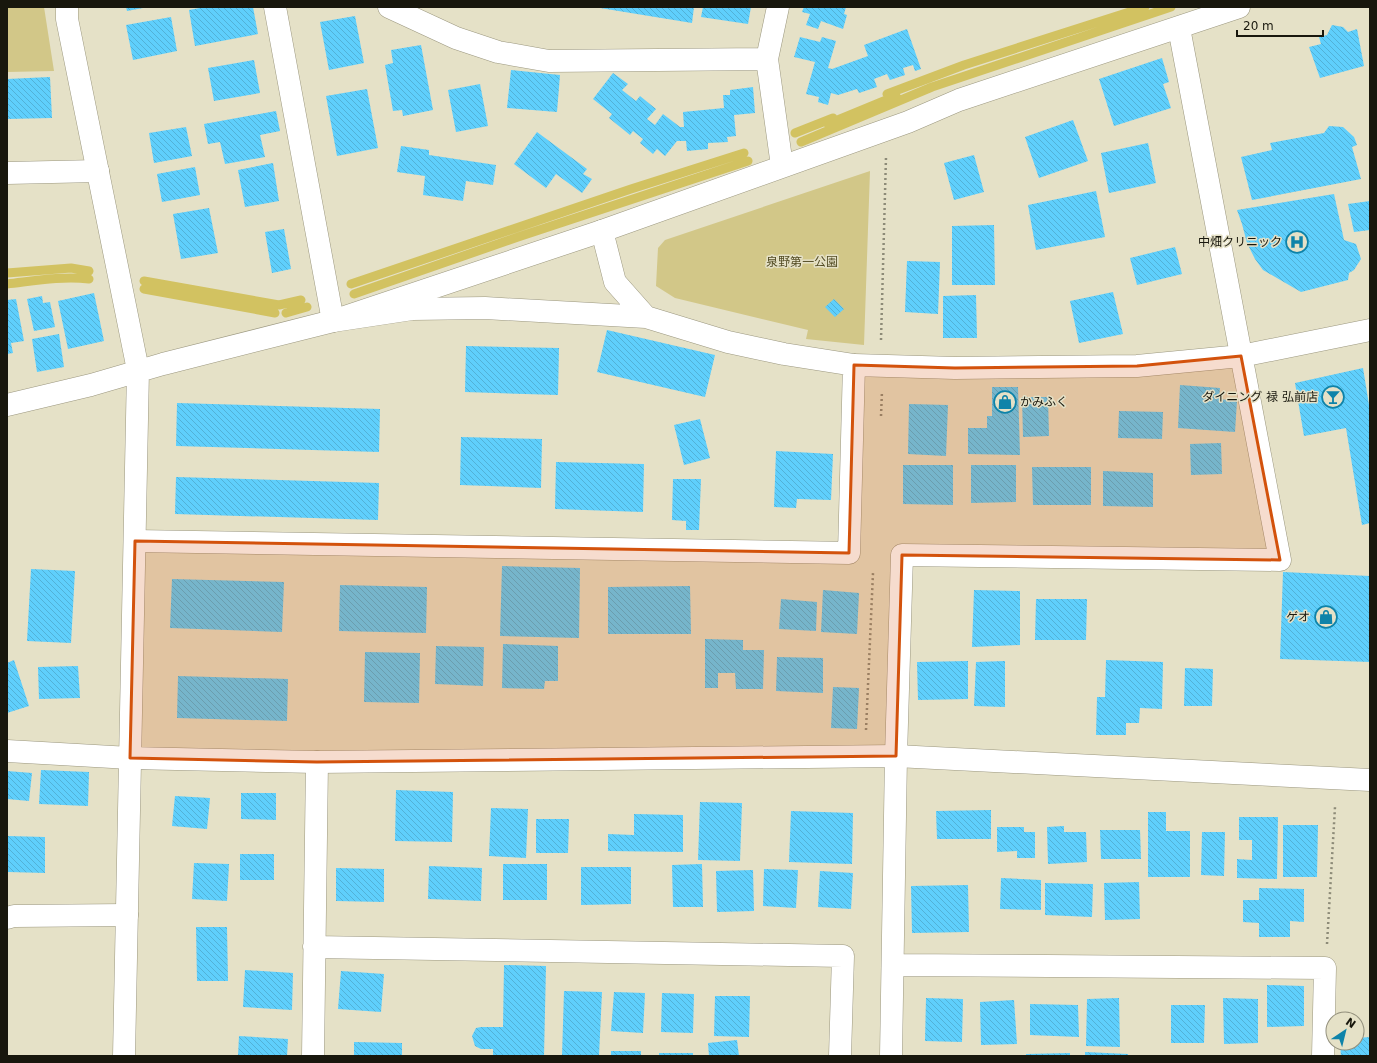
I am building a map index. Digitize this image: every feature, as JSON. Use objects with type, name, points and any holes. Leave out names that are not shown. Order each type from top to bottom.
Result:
[{"type":"street","points":[[66,7],[67,19],[138,370],[124,1056]]},
{"type":"street","points":[[275,7],[333,321]]},
{"type":"street","points":[[389,7],[456,38],[498,52],[549,61],[768,59]]},
{"type":"street","points":[[778,7],[768,59],[782,166]]},
{"type":"street","points":[[7,404],[91,385],[138,370],[333,321],[602,231],[908,122],[959,100],[1239,7]]},
{"type":"street","points":[[891,1056],[894,965],[896,756],[902,555],[1280,560],[1179,28]]},
{"type":"street","points":[[7,173],[98,171]]},
{"type":"street","points":[[602,231],[615,282],[646,317]]},
{"type":"street","points":[[333,321],[412,309],[485,308],[646,317],[728,342],[784,354],[854,365],[955,368],[1137,366],[1241,356],[1370,330]]},
{"type":"street","points":[[135,542],[849,553],[854,365]]},
{"type":"street","points":[[7,751],[130,758],[316,762],[896,756],[1370,780]]},
{"type":"street","points":[[313,1056],[316,762]]},
{"type":"street","points":[[7,918],[14,916],[127,915]]},
{"type":"street","points":[[314,947],[844,956],[840,1056]]},
{"type":"street","points":[[894,965],[1326,968],[1323,1056]]},
{"type":"path","points":[[883,367],[881,343],[886,157]]},
{"type":"path","points":[[1326,968],[1335,807]]},
{"type":"highlighted area","points":[[1241,356],[1280,560],[902,555],[896,756],[317,762],[130,758],[135,541],[849,553],[854,365],[955,368],[1137,366]]},
{"type":"green space","points":[[7,7],[44,7],[54,71],[7,72]]},
{"type":"green space","name":"泉野第一公園","points":[[870,171],[864,345],[806,339],[808,330],[675,298],[656,286],[658,248],[665,240]]},
{"type":"building","points":[[126,7],[143,7],[143,8],[127,11]]},
{"type":"building","points":[[205,7],[253,7],[258,34],[195,46],[189,10]]},
{"type":"building","points":[[594,7],[694,7],[692,23]]},
{"type":"building","points":[[703,7],[751,7],[748,24],[701,17]]},
{"type":"building","points":[[804,7],[846,7],[844,14],[847,15],[843,29],[821,21],[818,29],[806,25],[810,14],[802,12]]},
{"type":"building","points":[[355,16],[364,63],[329,70],[320,22]]},
{"type":"building","points":[[171,17],[177,51],[133,60],[126,25]]},
{"type":"building","points":[[1332,25],[1343,27],[1348,32],[1357,29],[1364,66],[1320,78],[1309,47],[1321,44],[1319,37],[1327,35]]},
{"type":"building","points":[[907,29],[921,69],[915,71],[913,65],[903,68],[905,75],[890,80],[887,74],[874,79],[877,87],[859,93],[857,89],[838,95],[831,93],[828,105],[818,102],[819,97],[806,94],[815,62],[794,57],[800,37],[820,42],[822,37],[836,41],[828,68],[832,69],[868,56],[864,45]]},
{"type":"building","points":[[421,45],[433,110],[403,116],[402,110],[393,111],[385,65],[393,63],[391,50]]},
{"type":"building","points":[[1162,58],[1169,82],[1163,84],[1171,108],[1114,126],[1099,79]]},
{"type":"building","points":[[254,60],[260,93],[214,101],[208,68]]},
{"type":"building","points":[[511,70],[560,75],[557,112],[507,108]]},
{"type":"building","points":[[613,73],[628,84],[622,90],[636,101],[640,96],[656,109],[647,119],[655,125],[663,114],[680,127],[684,127],[683,112],[724,108],[723,95],[730,95],[730,90],[753,87],[755,113],[734,115],[736,136],[727,137],[728,142],[708,143],[708,149],[687,151],[686,141],[677,141],[665,156],[657,149],[653,154],[640,143],[643,139],[633,131],[630,135],[609,118],[612,114],[593,99]]},
{"type":"building","points":[[50,77],[52,118],[7,119],[7,79]]},
{"type":"building","points":[[480,84],[488,126],[456,132],[448,90]]},
{"type":"building","points":[[367,89],[378,148],[337,156],[326,96]]},
{"type":"building","points":[[276,111],[280,131],[260,135],[265,157],[225,164],[220,142],[208,144],[204,124]]},
{"type":"building","points":[[1073,120],[1088,161],[1039,178],[1025,137]]},
{"type":"building","points":[[1329,126],[1343,127],[1354,137],[1357,145],[1352,147],[1361,179],[1252,200],[1241,157],[1272,150],[1270,143],[1324,133]]},
{"type":"building","points":[[186,127],[192,156],[154,163],[149,133]]},
{"type":"building","points":[[537,132],[587,169],[583,174],[592,179],[582,193],[556,174],[546,188],[514,164]]},
{"type":"building","points":[[1148,143],[1156,183],[1109,193],[1101,153]]},
{"type":"building","points":[[401,146],[429,150],[429,155],[496,165],[493,185],[466,181],[463,201],[423,195],[425,176],[397,172]]},
{"type":"building","points":[[974,155],[984,192],[954,200],[944,163]]},
{"type":"building","points":[[273,163],[279,201],[245,207],[238,170]]},
{"type":"building","points":[[195,167],[200,195],[162,202],[157,174]]},
{"type":"building","points":[[1096,191],[1105,237],[1036,250],[1028,205]]},
{"type":"building","name":"中畑クリニック","points":[[1334,194],[1344,240],[1356,244],[1361,259],[1354,270],[1349,273],[1348,280],[1301,292],[1263,270],[1255,259],[1247,243],[1237,210]]},
{"type":"building","points":[[1370,201],[1370,230],[1354,232],[1348,204]]},
{"type":"building","points":[[209,208],[218,253],[181,259],[173,214]]},
{"type":"building","points":[[994,225],[995,285],[952,285],[952,226]]},
{"type":"building","points":[[284,229],[291,269],[272,273],[265,232]]},
{"type":"building","points":[[1175,247],[1182,274],[1137,285],[1130,258]]},
{"type":"building","points":[[907,261],[940,262],[938,314],[905,312]]},
{"type":"building","points":[[1113,292],[1123,334],[1079,343],[1070,301]]},
{"type":"building","points":[[94,293],[104,341],[68,349],[58,301]]},
{"type":"building","points":[[976,295],[977,338],[943,338],[943,296]]},
{"type":"building","points":[[42,296],[43,303],[50,302],[55,327],[34,331],[27,299]]},
{"type":"building","points":[[16,299],[24,341],[11,343],[13,353],[7,354],[7,300]]},
{"type":"building","points":[[834,299],[844,309],[835,317],[825,307]]},
{"type":"building","points":[[607,330],[715,355],[705,397],[597,372]]},
{"type":"building","points":[[59,334],[64,367],[37,372],[32,339]]},
{"type":"building","points":[[466,346],[559,348],[558,395],[465,392]]},
{"type":"building","name":"ダイニング 禄 弘前店","points":[[1363,368],[1370,411],[1370,523],[1362,525],[1346,428],[1304,436],[1295,383]]},
{"type":"building","points":[[1180,385],[1220,388],[1219,399],[1237,401],[1235,432],[1178,428]]},
{"type":"building","points":[[992,387],[1018,387],[1020,455],[968,454],[968,428],[987,428],[987,416],[992,416]]},
{"type":"building","points":[[1022,397],[1048,397],[1049,436],[1023,437]]},
{"type":"building","points":[[177,403],[380,409],[379,452],[176,446]]},
{"type":"building","points":[[909,404],[948,405],[946,456],[908,454]]},
{"type":"building","points":[[1119,411],[1163,412],[1162,439],[1118,438]]},
{"type":"building","points":[[700,419],[710,458],[684,465],[674,425]]},
{"type":"building","points":[[461,437],[542,439],[541,488],[460,485]]},
{"type":"building","points":[[1221,443],[1222,474],[1191,475],[1190,444]]},
{"type":"building","points":[[776,451],[833,454],[831,500],[797,499],[796,508],[774,507]]},
{"type":"building","points":[[556,462],[644,464],[643,512],[555,509]]},
{"type":"building","points":[[903,465],[953,465],[953,505],[903,504]]},
{"type":"building","points":[[971,465],[1016,465],[1016,502],[971,503]]},
{"type":"building","points":[[1032,467],[1091,467],[1091,505],[1033,505]]},
{"type":"building","points":[[1103,471],[1153,473],[1153,507],[1103,506]]},
{"type":"building","points":[[176,477],[379,483],[378,520],[175,514]]},
{"type":"building","points":[[673,479],[701,479],[699,530],[686,530],[686,521],[672,520]]},
{"type":"building","points":[[502,566],[580,568],[579,638],[500,636]]},
{"type":"building","points":[[31,569],[75,571],[71,643],[27,641]]},
{"type":"building","name":"ゲオ","points":[[1283,572],[1370,576],[1370,662],[1280,659]]},
{"type":"building","points":[[172,579],[284,582],[282,632],[170,628]]},
{"type":"building","points":[[340,585],[427,587],[426,633],[339,631]]},
{"type":"building","points":[[690,586],[691,634],[608,634],[608,587]]},
{"type":"building","points":[[823,590],[859,593],[857,634],[821,632]]},
{"type":"building","points":[[974,590],[1020,591],[1020,645],[972,647]]},
{"type":"building","points":[[781,599],[817,602],[816,631],[779,629]]},
{"type":"building","points":[[1036,599],[1087,599],[1086,640],[1035,640]]},
{"type":"building","points":[[705,639],[743,640],[743,650],[764,650],[763,689],[736,689],[735,673],[718,673],[718,688],[705,688]]},
{"type":"building","points":[[503,644],[558,646],[558,681],[545,681],[544,689],[502,688]]},
{"type":"building","points":[[436,646],[484,647],[483,686],[435,684]]},
{"type":"building","points":[[365,652],[420,653],[419,703],[364,702]]},
{"type":"building","points":[[777,657],[823,658],[823,693],[776,691]]},
{"type":"building","points":[[14,660],[29,706],[7,713],[7,663]]},
{"type":"building","points":[[1106,660],[1163,662],[1162,709],[1140,708],[1139,723],[1126,723],[1126,735],[1096,735],[1097,697],[1105,697]]},
{"type":"building","points":[[968,661],[968,699],[918,700],[917,662]]},
{"type":"building","points":[[1005,661],[1005,707],[974,706],[976,662]]},
{"type":"building","points":[[78,666],[80,698],[39,699],[38,667]]},
{"type":"building","points":[[1185,668],[1213,669],[1212,706],[1184,706]]},
{"type":"building","points":[[178,676],[288,679],[287,721],[177,718]]},
{"type":"building","points":[[833,687],[859,688],[857,729],[831,728]]},
{"type":"building","points":[[41,770],[89,772],[88,806],[39,804]]},
{"type":"building","points":[[7,771],[32,773],[29,801],[7,799]]},
{"type":"building","points":[[396,790],[453,792],[452,842],[395,841]]},
{"type":"building","points":[[241,793],[276,793],[276,820],[241,819]]},
{"type":"building","points":[[175,796],[210,798],[207,829],[172,826]]},
{"type":"building","points":[[700,802],[742,803],[740,861],[698,860]]},
{"type":"building","points":[[491,808],[528,809],[526,858],[489,856]]},
{"type":"building","points":[[991,810],[991,839],[937,839],[936,811]]},
{"type":"building","points":[[791,811],[853,813],[852,864],[789,862]]},
{"type":"building","points":[[1148,812],[1166,812],[1166,831],[1190,831],[1190,877],[1148,877]]},
{"type":"building","points":[[634,814],[683,815],[683,852],[608,851],[608,834],[634,835]]},
{"type":"building","points":[[1239,817],[1278,817],[1277,879],[1237,878],[1237,859],[1252,860],[1252,840],[1239,840]]},
{"type":"building","points":[[536,819],[569,819],[568,853],[536,853]]},
{"type":"building","points":[[1283,825],[1318,825],[1317,877],[1283,877]]},
{"type":"building","points":[[1064,826],[1064,832],[1086,832],[1087,862],[1048,864],[1047,827]]},
{"type":"building","points":[[997,827],[1024,827],[1024,832],[1035,832],[1035,858],[1017,858],[1017,851],[997,852]]},
{"type":"building","points":[[1100,830],[1140,830],[1141,859],[1101,859]]},
{"type":"building","points":[[1202,832],[1225,832],[1224,876],[1201,875]]},
{"type":"building","points":[[8,836],[45,837],[45,873],[8,872]]},
{"type":"building","points":[[240,854],[274,854],[274,880],[240,880]]},
{"type":"building","points":[[194,863],[229,864],[227,901],[192,899]]},
{"type":"building","points":[[503,864],[547,864],[547,900],[503,900]]},
{"type":"building","points":[[702,864],[703,907],[673,907],[672,865]]},
{"type":"building","points":[[429,866],[482,868],[481,901],[428,899]]},
{"type":"building","points":[[581,867],[631,867],[631,904],[581,905]]},
{"type":"building","points":[[336,868],[384,869],[384,902],[336,901]]},
{"type":"building","points":[[764,869],[798,870],[796,908],[763,906]]},
{"type":"building","points":[[753,870],[754,911],[717,912],[716,871]]},
{"type":"building","points":[[820,871],[853,873],[851,909],[818,907]]},
{"type":"building","points":[[1001,878],[1041,880],[1041,910],[1000,909]]},
{"type":"building","points":[[1139,882],[1140,919],[1105,920],[1104,883]]},
{"type":"building","points":[[1045,883],[1093,884],[1092,917],[1045,915]]},
{"type":"building","points":[[968,885],[969,932],[912,933],[911,886]]},
{"type":"building","points":[[1259,888],[1304,889],[1304,922],[1290,921],[1290,937],[1259,937],[1259,923],[1243,922],[1243,900],[1259,900]]},
{"type":"building","points":[[196,927],[227,927],[228,981],[197,981]]},
{"type":"building","points":[[504,965],[546,966],[544,1056],[493,1056],[493,1049],[481,1049],[475,1046],[472,1036],[476,1028],[503,1027]]},
{"type":"building","points":[[245,970],[293,973],[292,1010],[243,1007]]},
{"type":"building","points":[[341,971],[384,974],[381,1012],[338,1009]]},
{"type":"building","points":[[1267,985],[1304,986],[1304,1026],[1267,1027]]},
{"type":"building","points":[[564,991],[602,992],[599,1056],[562,1056]]},
{"type":"building","points":[[614,992],[645,993],[643,1033],[611,1031]]},
{"type":"building","points":[[662,993],[694,994],[693,1033],[661,1032]]},
{"type":"building","points":[[715,996],[750,996],[749,1037],[714,1036]]},
{"type":"building","points":[[926,998],[963,999],[962,1042],[925,1041]]},
{"type":"building","points":[[1119,998],[1120,1047],[1086,1046],[1087,999]]},
{"type":"building","points":[[1223,998],[1258,999],[1258,1043],[1224,1044]]},
{"type":"building","points":[[1014,1000],[1017,1044],[981,1045],[980,1002]]},
{"type":"building","points":[[1030,1004],[1078,1005],[1079,1037],[1030,1035]]},
{"type":"building","points":[[1171,1005],[1205,1005],[1204,1043],[1171,1043]]},
{"type":"building","points":[[239,1036],[288,1039],[287,1056],[238,1056]]},
{"type":"building","points":[[1365,1037],[1370,1037],[1370,1056],[1341,1056],[1341,1051],[1365,1051]]},
{"type":"building","points":[[737,1040],[739,1056],[709,1056],[708,1043]]},
{"type":"building","points":[[354,1042],[402,1043],[402,1056],[354,1056]]},
{"type":"building","points":[[611,1051],[641,1051],[641,1056],[611,1056]]},
{"type":"building","points":[[1085,1052],[1128,1054],[1128,1056],[1085,1056]]},
{"type":"building","points":[[659,1053],[693,1053],[693,1056],[659,1056]]},
{"type":"building","points":[[1070,1053],[1070,1056],[1026,1056],[1026,1054]]},
{"type":"waterway","points":[[887,94],[964,65],[1145,7]]},
{"type":"waterway","points":[[801,142],[932,87],[1171,7]]},
{"type":"waterway","points":[[828,124],[896,96]]},
{"type":"waterway","points":[[795,133],[833,118]]},
{"type":"waterway","points":[[351,284],[631,189],[744,153]]},
{"type":"waterway","points":[[354,294],[518,237],[748,161]]},
{"type":"waterway","points":[[7,273],[71,268],[89,271]]},
{"type":"waterway","points":[[7,284],[58,278],[89,279]]},
{"type":"waterway","points":[[144,281],[279,305],[301,300]]},
{"type":"waterway","points":[[144,289],[275,313]]},
{"type":"waterway","points":[[286,313],[307,307]]},
{"type":"place","name":"中畑クリニック","points":[[1297,242]]},
{"type":"place","name":"ダイニング 禄 弘前店","points":[[1333,397]]},
{"type":"place","name":"かみふく","points":[[1005,402]]},
{"type":"place","name":"ゲオ","points":[[1326,617]]}]
